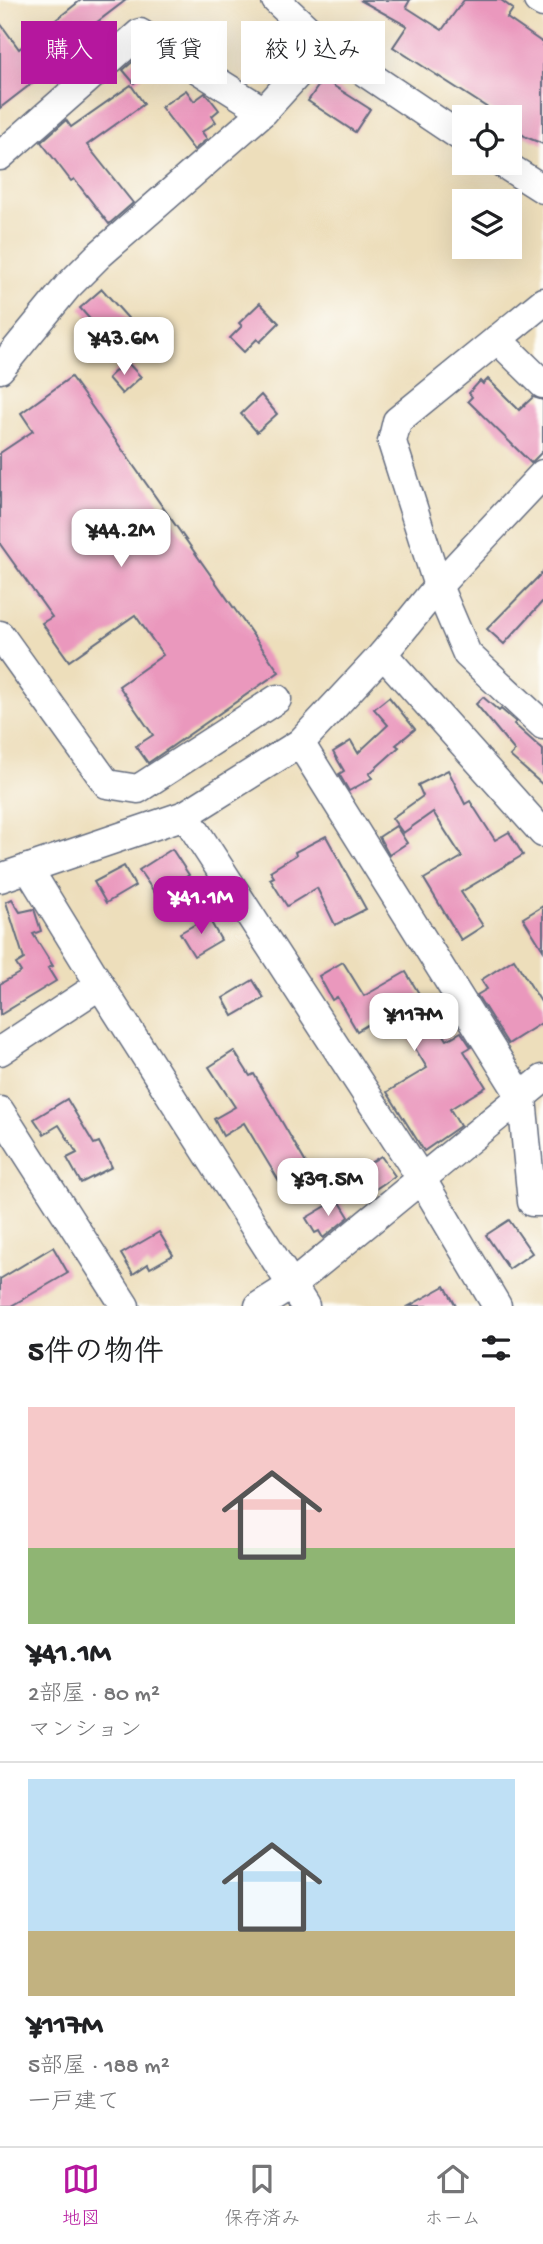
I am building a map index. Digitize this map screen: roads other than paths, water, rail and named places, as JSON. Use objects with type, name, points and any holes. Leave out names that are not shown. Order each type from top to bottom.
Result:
[{"type":"street","points":[[276,0],[298,21]]},
{"type":"street","points":[[538,0],[543,3]]},
{"type":"street","points":[[0,156],[140,33],[264,111]]},
{"type":"street","points":[[0,369],[68,286],[99,255],[264,111],[289,84]]},
{"type":"street","points":[[383,84],[452,130]]},
{"type":"street","points":[[521,175],[543,189]]},
{"type":"street","points":[[543,302],[397,421],[392,442],[438,586],[467,654],[543,725]]},
{"type":"street","points":[[497,339],[543,384]]},
{"type":"street","points":[[0,878],[185,815],[300,743],[383,654],[438,586],[543,474]]},
{"type":"street","points":[[0,635],[107,784],[138,789],[278,699]]},
{"type":"street","points":[[383,654],[543,833]]},
{"type":"street","points":[[300,743],[522,1098],[533,1202],[543,1202]]},
{"type":"street","points":[[185,815],[421,1178],[497,1306]]},
{"type":"street","points":[[28,868],[299,1295]]},
{"type":"street","points":[[0,1051],[100,985]]},
{"type":"street","points":[[259,1306],[299,1295],[421,1178],[543,1079]]},
{"type":"street","points":[[0,1111],[125,1306]]}]
